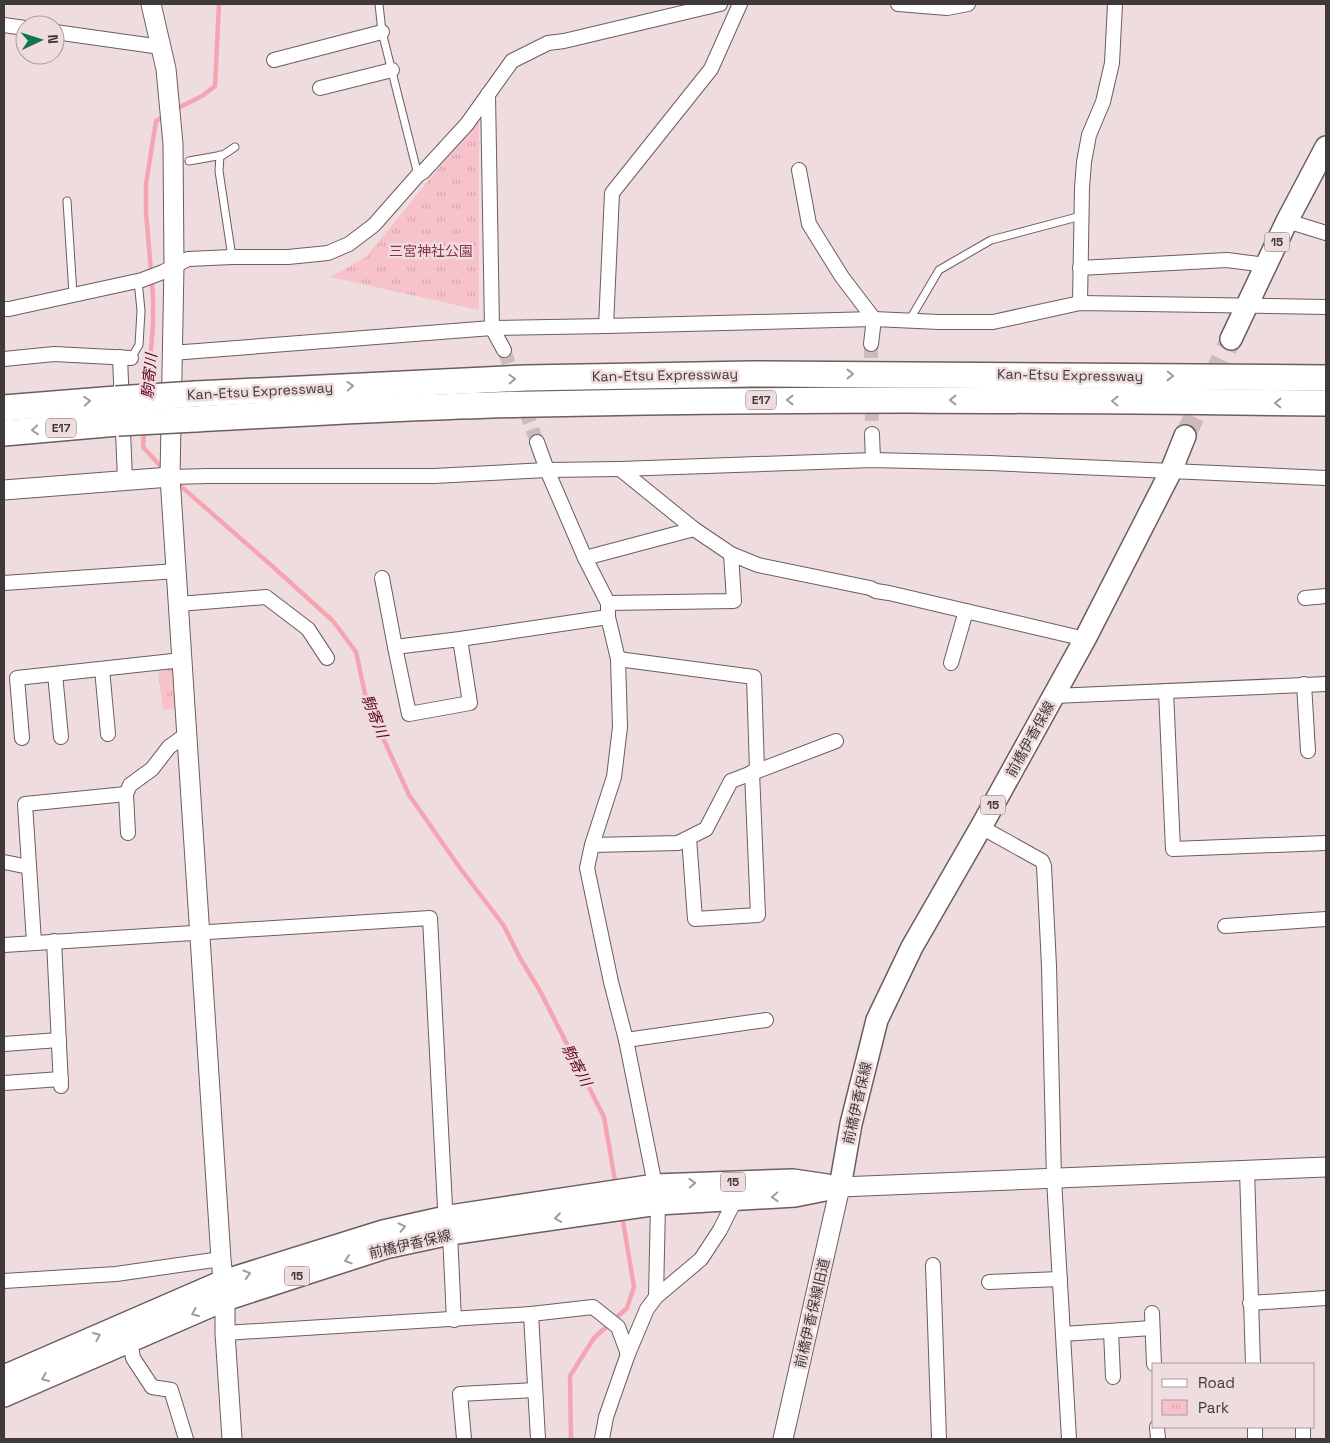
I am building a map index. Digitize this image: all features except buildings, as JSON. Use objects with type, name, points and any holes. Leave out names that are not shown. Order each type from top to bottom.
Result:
[{"type":"highway","name":"Kan-Etsu Expressway","points":[[4,433],[196,394],[526,378],[752,374],[1326,378]]},
{"type":"highway","name":"Kan-Etsu Expressway","points":[[4,408],[117,411],[195,419],[476,406],[734,401],[1023,400],[1326,403]]},
{"type":"main road","name":"15","points":[[1231,339],[1287,221],[1326,147]]},
{"type":"main road","name":"前橋伊香保線","points":[[840,1187],[851,1124],[876,1020],[912,947],[1085,639],[1170,471],[1185,436]]},
{"type":"main road","name":"前橋伊香保線","points":[[4,1376],[224,1290],[383,1231],[450,1216],[793,1180],[840,1187]]},
{"type":"main road","name":"前橋伊香保線","points":[[656,1194],[735,1200],[795,1196],[840,1187]]},
{"type":"main road","name":"前橋伊香保線","points":[[4,1396],[130,1341],[224,1290],[385,1248],[605,1201]]},
{"type":"street","points":[[151,4],[166,69],[173,144],[168,269],[172,353],[170,477],[224,1290],[232,1439]]},
{"type":"street","points":[[4,309],[140,280],[188,259],[288,257],[328,253],[349,244],[374,225],[418,175],[423,172],[467,124],[512,60],[548,43],[564,41],[720,4]]},
{"type":"street","points":[[606,326],[612,193],[711,69],[740,4]]},
{"type":"street","points":[[898,4],[947,8],[968,4]]},
{"type":"street","points":[[1080,303],[1082,188],[1087,145],[1102,102],[1112,63],[1115,4]]},
{"type":"street","points":[[274,60],[382,32]]},
{"type":"street","points":[[65,33],[161,47]]},
{"type":"street","points":[[320,88],[392,70]]},
{"type":"street","points":[[488,94],[492,328],[504,350]]},
{"type":"street","points":[[800,170],[809,224],[842,277],[874,319],[871,344]]},
{"type":"street","points":[[1287,221],[1326,233]]},
{"type":"street","points":[[1080,268],[1227,260],[1266,264]]},
{"type":"street","points":[[172,353],[492,328],[874,319],[993,322],[1080,303],[1326,308]]},
{"type":"street","points":[[4,359],[54,354],[125,358],[125,480]]},
{"type":"street","points":[[872,434],[874,460]]},
{"type":"street","points":[[537,442],[584,558],[608,603],[608,617],[618,660],[620,727],[614,777],[592,845],[587,868],[611,982],[626,1040],[656,1194],[656,1297]]},
{"type":"street","points":[[4,490],[170,477],[434,476],[547,470],[874,460],[991,463],[1326,478]]},
{"type":"street","points":[[620,469],[694,529],[731,554],[758,565],[870,588],[876,591],[1085,639]]},
{"type":"street","points":[[584,558],[694,529]]},
{"type":"street","points":[[608,603],[734,601],[731,554]]},
{"type":"street","points":[[4,583],[176,571]]},
{"type":"street","points":[[382,578],[409,714],[470,703],[460,640]]},
{"type":"street","points":[[1305,598],[1326,596]]},
{"type":"street","points":[[179,604],[266,597],[308,629],[327,658]]},
{"type":"street","points":[[951,664],[966,611]]},
{"type":"street","points":[[395,647],[460,640],[608,617]]},
{"type":"street","points":[[22,738],[17,678],[182,660]]},
{"type":"street","points":[[618,660],[754,677],[758,915],[695,919],[689,838]]},
{"type":"street","points":[[102,668],[108,734]]},
{"type":"street","points":[[55,674],[61,736]]},
{"type":"street","points":[[1304,684],[1308,751]]},
{"type":"street","points":[[1054,696],[1326,684]]},
{"type":"street","points":[[1166,691],[1173,849],[1326,843]]},
{"type":"street","points":[[128,833],[126,794],[130,785],[152,769],[169,747],[187,734]]},
{"type":"street","points":[[592,845],[678,843],[706,829],[731,781],[836,741]]},
{"type":"street","points":[[34,942],[25,804],[126,794]]},
{"type":"street","points":[[981,827],[1042,861],[1044,866],[1049,966],[1054,1179],[1069,1439]]},
{"type":"street","points":[[4,862],[29,867]]},
{"type":"street","points":[[4,945],[430,918],[445,1206]]},
{"type":"street","points":[[1225,926],[1326,919]]},
{"type":"street","points":[[4,1083],[61,1082],[54,941]]},
{"type":"street","points":[[626,1040],[766,1020]]},
{"type":"street","points":[[4,1044],[59,1040]]},
{"type":"street","points":[[840,1187],[1326,1167]]},
{"type":"street","points":[[1246,1170],[1253,1363]]},
{"type":"street","name":"前橋伊香保線旧道","points":[[783,1439],[840,1187]]},
{"type":"street","points":[[602,1439],[606,1417],[628,1354],[647,1309],[656,1297],[700,1259],[720,1230],[735,1200]]},
{"type":"street","points":[[450,1234],[454,1320]]},
{"type":"street","points":[[4,1281],[116,1274],[221,1260]]},
{"type":"street","points":[[933,1265],[939,1439]]},
{"type":"street","points":[[989,1282],[1060,1279]]},
{"type":"street","points":[[1250,1303],[1326,1298]]},
{"type":"street","points":[[225,1332],[454,1320],[593,1307],[618,1327],[628,1354]]},
{"type":"street","points":[[1152,1313],[1154,1363]]},
{"type":"street","points":[[531,1314],[538,1439]]},
{"type":"street","points":[[1063,1334],[1152,1328]]},
{"type":"street","points":[[1111,1331],[1113,1378]]},
{"type":"street","points":[[130,1341],[133,1358],[152,1387],[171,1390],[186,1439]]},
{"type":"street","points":[[464,1439],[460,1394],[536,1390]]},
{"type":"lane","points":[[379,4],[382,32],[418,175]]},
{"type":"lane","points":[[189,161],[220,155],[235,147]]},
{"type":"lane","points":[[220,155],[219,171],[232,257]]},
{"type":"lane","points":[[66,201],[73,294]]},
{"type":"lane","points":[[909,321],[939,270],[991,240],[1081,216]]},
{"type":"lane","points":[[125,358],[139,345],[140,280]]},
{"type":"green space","name":"三宮神社公園","points":[[479,119],[479,310],[330,277],[366,257]]},
{"type":"green space","points":[[157,663],[183,665],[186,708],[163,710]]},
{"type":"waterway","name":"駒寄川","points":[[176,109],[202,96],[215,86],[219,4]]},
{"type":"waterway","name":"駒寄川","points":[[148,389],[153,324],[153,296],[146,212],[146,184],[156,121],[164,116]]},
{"type":"waterway","name":"駒寄川","points":[[144,430],[143,447],[165,471]]},
{"type":"waterway","name":"駒寄川","points":[[176,482],[333,621],[356,652],[367,703],[409,795],[460,868],[504,926],[520,958],[540,991],[604,1117],[616,1186]]},
{"type":"waterway","name":"駒寄川","points":[[571,1439],[570,1376],[594,1338],[627,1308],[634,1287],[622,1215]]},
{"type":"tunnel","points":[[1185,436],[1231,339]]},
{"type":"tunnel","points":[[871,344],[872,434]]},
{"type":"tunnel","points":[[504,350],[537,442]]}]
